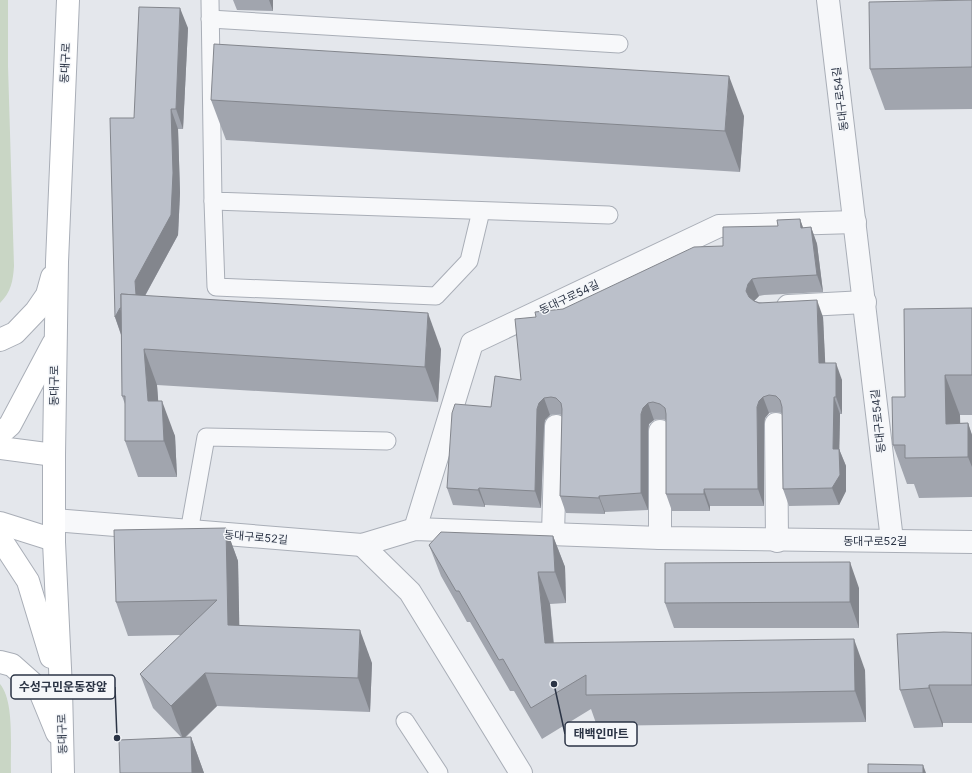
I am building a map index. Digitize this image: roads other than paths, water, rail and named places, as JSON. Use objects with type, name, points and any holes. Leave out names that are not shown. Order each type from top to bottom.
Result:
[{"type":"main road","name":"동대구로","points":[[63,773],[54,530],[54,342],[56,262],[68,0]]},
{"type":"main road","points":[[0,340],[15,333],[36,311],[47,295],[56,262]]},
{"type":"main road","points":[[0,434],[10,426],[54,342]]},
{"type":"main road","points":[[0,448],[54,455]]},
{"type":"main road","points":[[0,523],[54,530]]},
{"type":"main road","points":[[0,538],[28,581],[61,689]]},
{"type":"main road","points":[[0,662],[12,665],[39,689],[62,748]]},
{"type":"street","name":"동대구로54길","points":[[828,0],[892,540]]},
{"type":"street","name":"동대구로54길","points":[[415,529],[472,343],[719,226],[855,222]]},
{"type":"street","points":[[765,307],[864,302]]},
{"type":"street","points":[[776,424],[777,541]]},
{"type":"street","points":[[552,534],[556,426]]},
{"type":"street","points":[[660,432],[660,538]]},
{"type":"street","name":"동대구로52길","points":[[54,530],[190,532],[362,545],[415,529],[777,541],[892,540],[972,542]]},
{"type":"street","points":[[362,545],[410,592],[522,773]]},
{"type":"lane","points":[[210,0],[213,201],[216,287],[436,296],[469,261],[481,211]]},
{"type":"lane","points":[[210,19],[619,44]]},
{"type":"lane","points":[[213,201],[609,215]]},
{"type":"lane","points":[[190,532],[206,437],[386,440]]},
{"type":"lane","points":[[405,721],[439,773]]},
{"type":"lane","points":[[424,773],[439,773]]},
{"type":"place","name":"태백인마트","points":[[554,684]]},
{"type":"place","name":"수성구민운동장앞","points":[[117,738]]}]
